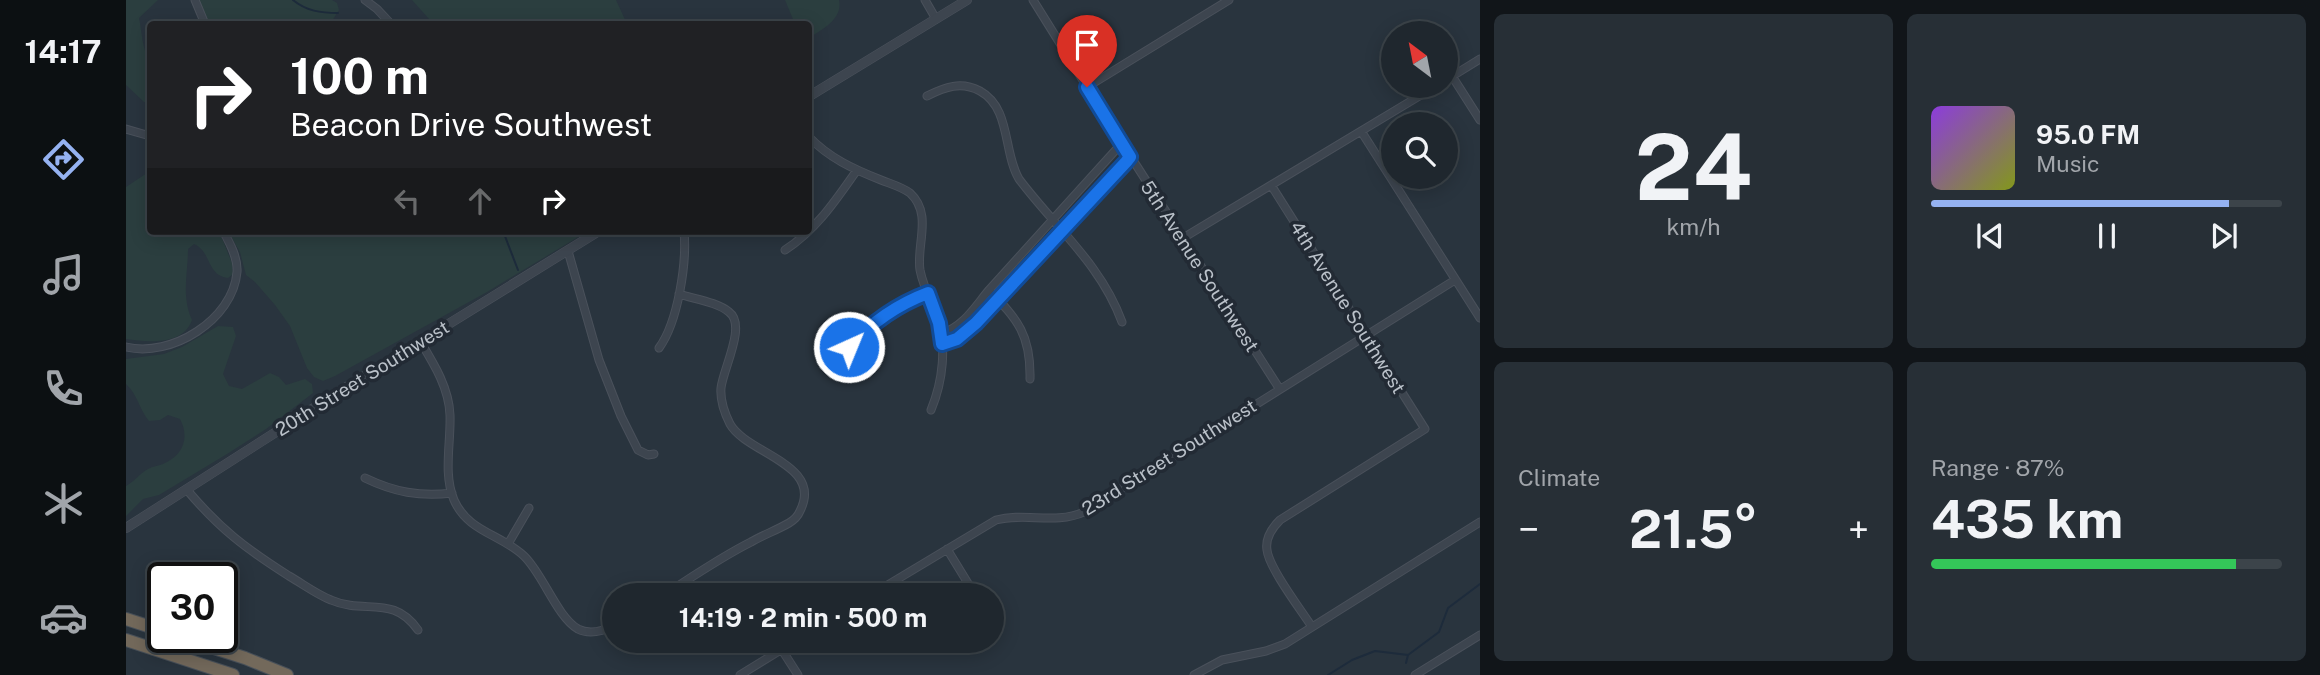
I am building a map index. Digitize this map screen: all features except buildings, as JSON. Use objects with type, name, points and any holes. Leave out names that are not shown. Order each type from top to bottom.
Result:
[{"type":"highway","points":[[126,620],[147,626]]},
{"type":"highway","points":[[126,640],[233,675]]},
{"type":"highway","points":[[230,653],[287,675]]},
{"type":"street","points":[[195,0],[204,21]]},
{"type":"street","points":[[365,0],[389,21]]},
{"type":"street","points":[[925,0],[936,19]]},
{"type":"street","points":[[812,95],[967,0]]},
{"type":"street","name":"5th Avenue Southwest","points":[[1033,0],[1130,157],[1279,388]]},
{"type":"street","points":[[1087,87],[1229,0]]},
{"type":"street","points":[[1458,72],[1480,59]]},
{"type":"street","points":[[927,96],[950,86],[962,85],[979,90],[991,100],[1002,118],[1014,170],[1100,276],[1122,322]]},
{"type":"street","points":[[1458,90],[1480,120]]},
{"type":"street","points":[[1184,238],[1416,98]]},
{"type":"street","points":[[126,129],[147,135]]},
{"type":"street","points":[[1361,131],[1480,318]]},
{"type":"street","points":[[812,139],[831,156],[903,189],[918,202],[923,223],[920,270],[937,318],[942,344],[940,382],[932,411]]},
{"type":"street","points":[[941,334],[961,324],[989,289],[1122,143]]},
{"type":"street","points":[[942,344],[966,332],[1130,157]]},
{"type":"street","points":[[812,229],[857,170]]},
{"type":"street","name":"4th Avenue Southwest","points":[[1271,185],[1425,429],[1280,520],[1271,531],[1266,545],[1269,559],[1312,627]]},
{"type":"street","points":[[126,347],[151,349],[168,346],[185,340],[212,319],[225,303],[237,271],[234,253],[225,235]]},
{"type":"street","name":"20th Street Southwest","points":[[126,528],[593,235]]},
{"type":"street","points":[[659,348],[679,294],[685,264],[684,235]]},
{"type":"street","points":[[785,250],[805,235]]},
{"type":"street","points":[[568,251],[596,351],[621,416],[641,453],[648,456],[654,454]]},
{"type":"street","name":"23rd Street Southwest","points":[[891,583],[986,524],[1005,517],[1060,519],[1084,512],[1455,280]]},
{"type":"street","points":[[989,289],[1018,322],[1024,333],[1029,351],[1030,379]]},
{"type":"street","points":[[849,347],[886,313],[928,293]]},
{"type":"street","points":[[679,294],[732,314],[736,322],[736,333],[721,391],[727,416],[743,438],[796,473],[804,492],[801,509],[790,522],[736,550],[683,583]]},
{"type":"street","points":[[420,341],[438,372],[449,404],[449,472],[455,502],[467,520],[508,544],[531,564],[572,624],[591,632],[602,629]]},
{"type":"street","points":[[365,478],[407,493],[452,493]]},
{"type":"street","points":[[187,490],[233,538],[321,596],[341,604],[396,610],[407,616],[418,631]]},
{"type":"street","points":[[508,544],[528,508]]},
{"type":"street","points":[[1194,675],[1222,660],[1280,647],[1480,522]]},
{"type":"street","points":[[947,549],[968,583]]},
{"type":"street","points":[[1415,675],[1425,672],[1480,635]]},
{"type":"street","points":[[740,675],[777,653]]},
{"type":"street","points":[[784,653],[798,675]]},
{"type":"shaded area","points":[[126,0],[158,0],[139,18],[147,57],[147,102],[126,85]]},
{"type":"shaded area","points":[[198,0],[332,0],[337,3],[339,10],[332,21],[207,21]]},
{"type":"shaded area","points":[[412,0],[616,0],[626,21],[430,21]]},
{"type":"shaded area","points":[[785,0],[839,0],[835,18],[812,36],[812,21],[794,21]]},
{"type":"shaded area","points":[[147,173],[147,235],[221,235],[232,263],[233,274],[228,278],[221,276],[212,268],[200,248],[194,244],[188,249],[186,294],[192,320],[181,334],[173,338],[154,341],[126,339],[126,187]]},
{"type":"shaded area","points":[[230,235],[581,235],[487,292],[323,381],[314,377],[307,368],[290,326],[275,305],[246,275],[240,252]]},
{"type":"shaded area","points":[[218,326],[233,327],[236,336],[223,374],[229,386],[242,389],[270,373],[279,377],[286,385],[305,379],[312,384],[313,393],[266,429],[227,454],[159,495],[143,499],[126,516],[126,486],[148,469],[176,456],[183,446],[184,433],[180,419],[168,415],[160,420],[149,421],[126,384],[126,359],[164,354]]},
{"type":"waterway","points":[[293,0],[314,11],[338,13]]},
{"type":"waterway","points":[[505,235],[518,270]]},
{"type":"waterway","points":[[1328,675],[1352,660],[1375,651],[1408,655],[1439,632],[1448,608],[1480,584]]},
{"type":"waterway","points":[[1406,663],[1408,655]]},
{"type":"route","points":[[849,347],[877,319],[928,293],[939,323],[942,344],[957,339],[976,323],[1126,162],[1130,157],[1087,87]]}]
